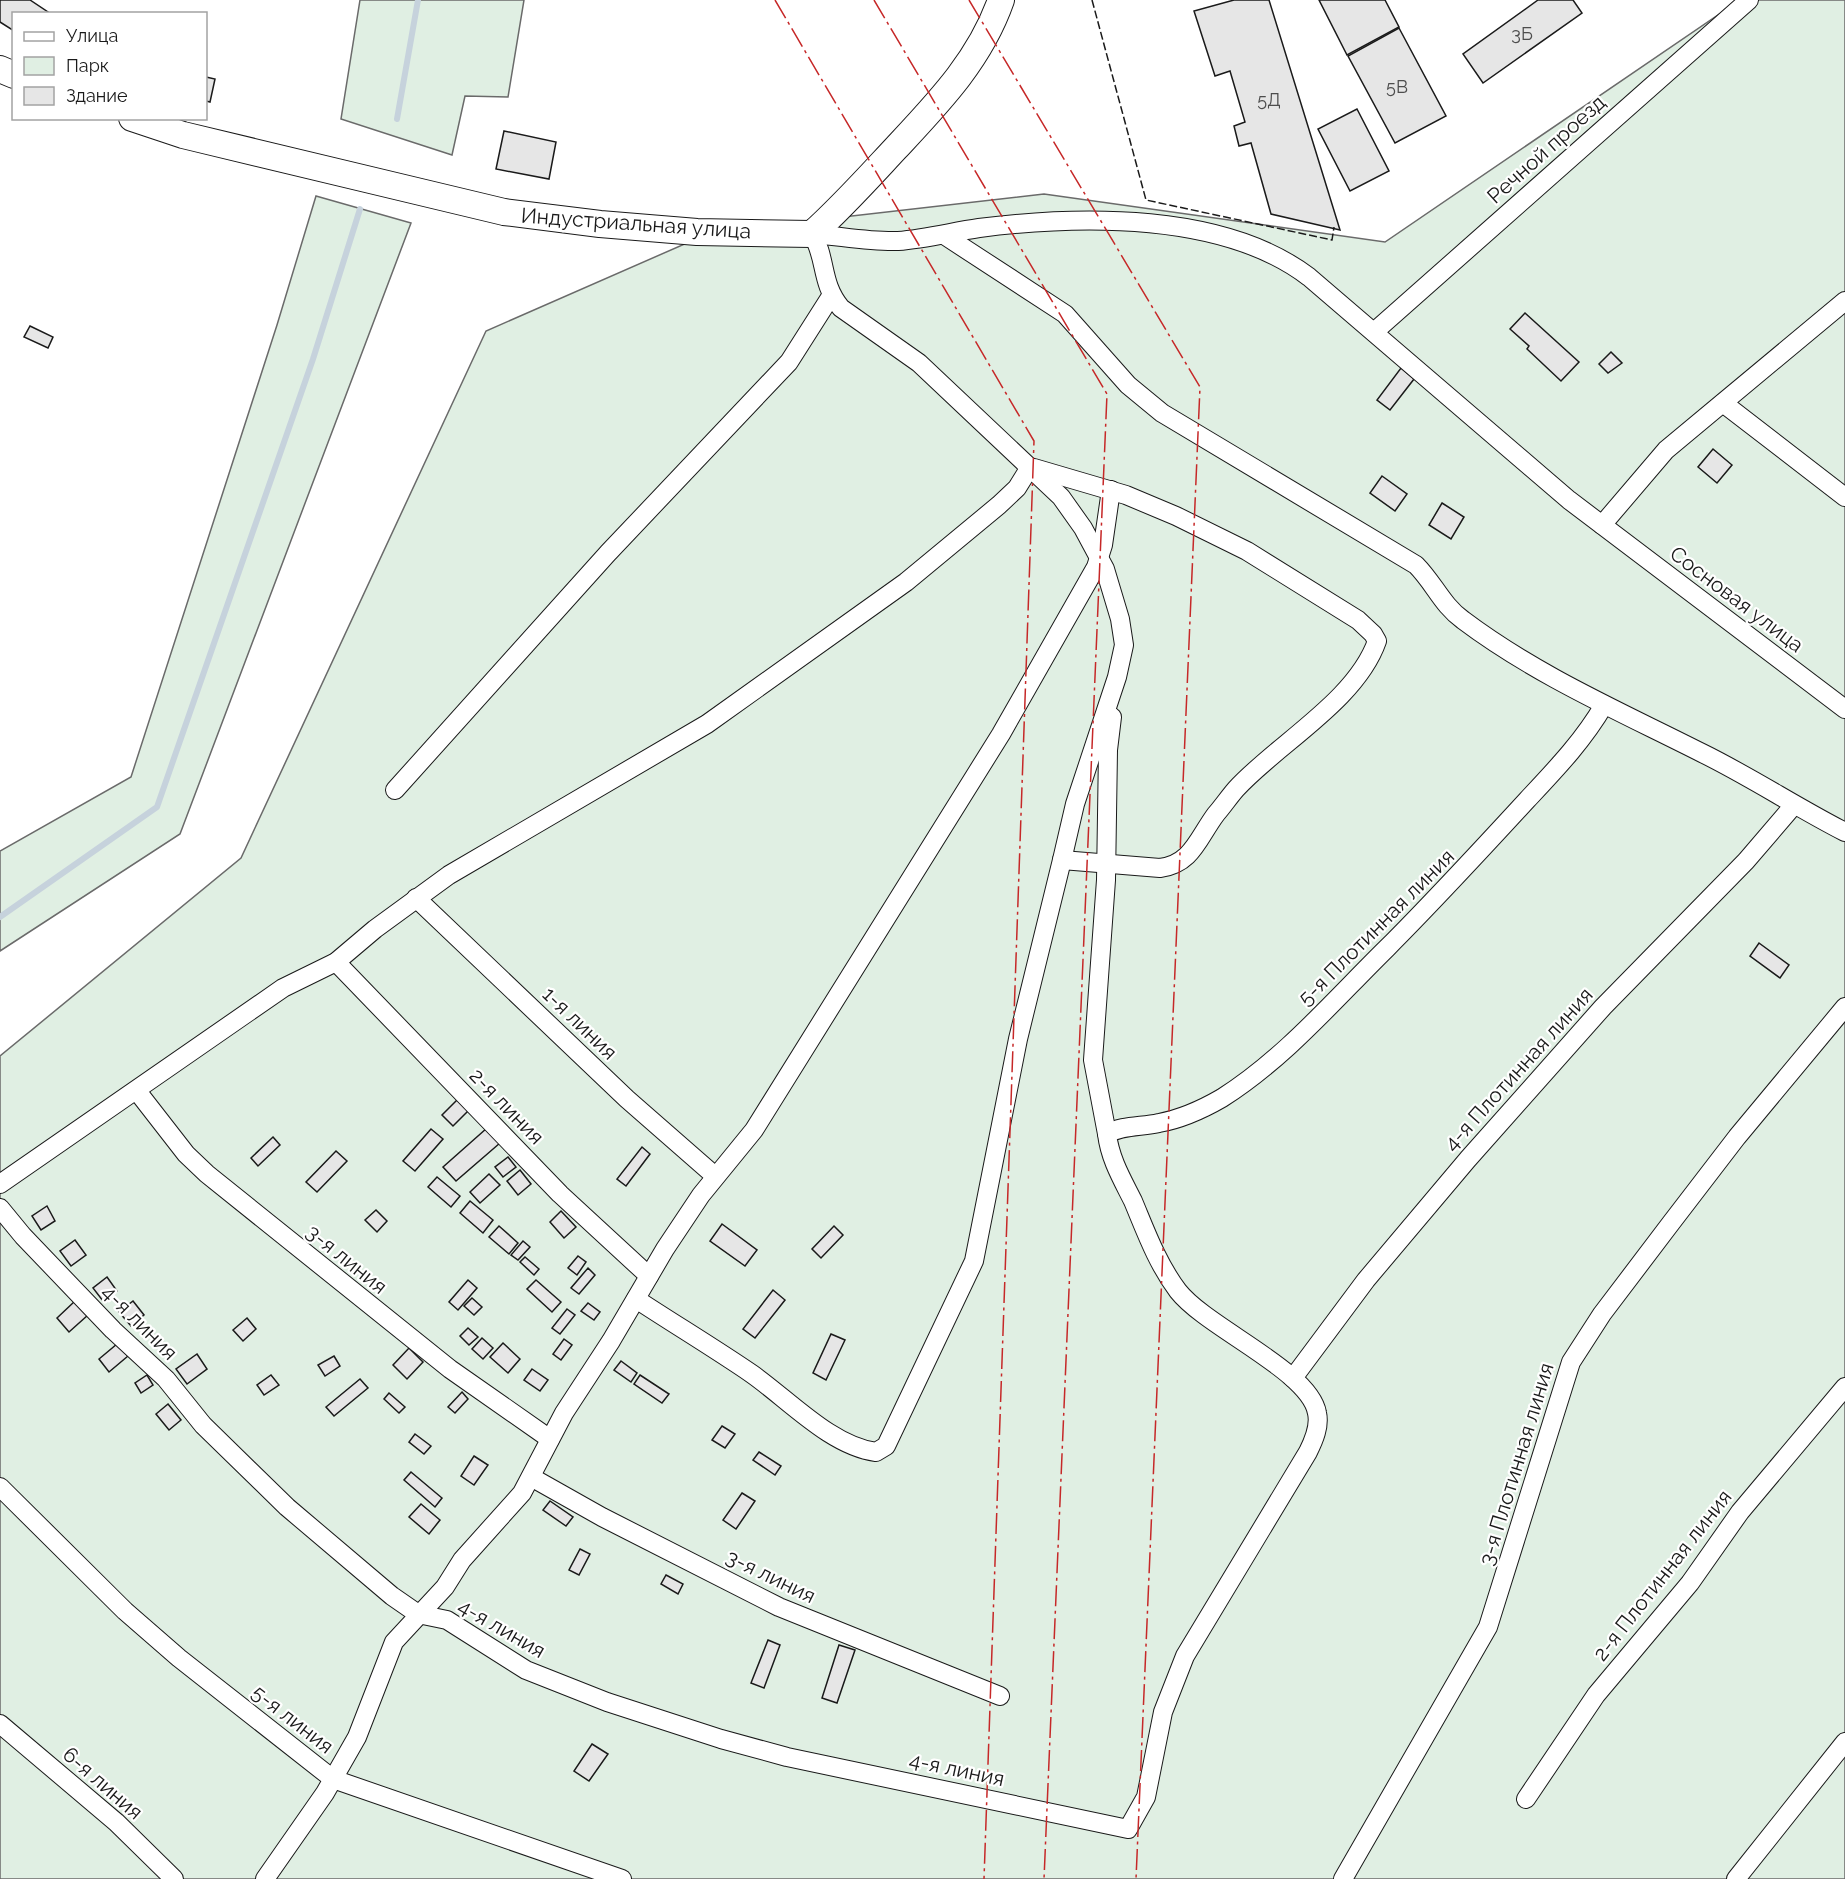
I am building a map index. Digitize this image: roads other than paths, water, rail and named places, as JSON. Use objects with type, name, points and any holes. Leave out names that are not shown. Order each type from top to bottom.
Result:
[{"type":"main road","points":[[812,234],[844,205],[947,93],[979,49],[1001,0]]},
{"type":"main road","name":"Индустриальная улица","points":[[138,120],[183,135],[504,212],[686,231],[812,234]]},
{"type":"street","name":"Речной проезд","points":[[1374,332],[1749,0]]},
{"type":"street","name":"Сосновая улица","points":[[812,234],[894,241],[978,228],[1068,221],[1154,226],[1222,236],[1253,245],[1291,263],[1569,500],[1845,709]]},
{"type":"street","points":[[812,234],[820,248],[820,263],[831,297],[841,308],[919,363],[1030,467],[1068,506],[1099,556],[1120,619],[1124,645],[1117,677],[1108,750],[1107,865],[1093,1060],[1107,1134],[1115,1167],[1140,1218],[1146,1239],[1178,1292],[1213,1322],[1293,1378]]},
{"type":"street","points":[[944,235],[1065,314],[1128,385],[1162,413],[1416,565],[1429,578],[1437,594],[1463,620],[1522,659],[1604,705],[1702,753],[1845,832]]},
{"type":"street","points":[[395,790],[608,554],[789,362],[831,297]]},
{"type":"street","points":[[1602,525],[1666,450],[1845,301]]},
{"type":"street","points":[[1723,403],[1845,497]]},
{"type":"street","points":[[1030,467],[1111,490],[1143,502],[1247,551],[1358,620],[1377,641],[1373,652],[1358,674],[1330,706],[1236,788],[1187,859],[1174,867],[1160,868],[1062,860]]},
{"type":"street","points":[[0,1184],[137,1091],[283,987],[336,962],[416,898],[449,875],[707,724],[906,582],[999,505],[1017,488],[1030,467]]},
{"type":"street","points":[[265,1879],[333,1779],[357,1737],[394,1641],[445,1587],[462,1560],[522,1493],[564,1413],[649,1276],[715,1176],[754,1130],[1001,734],[1084,589],[1099,556],[1111,490]]},
{"type":"street","points":[[636,1299],[753,1375],[797,1411],[836,1436],[865,1451],[876,1452],[886,1446],[974,1261],[1018,1039],[1075,804],[1117,677]]},
{"type":"street","name":"5-я Плотинная линия","points":[[1107,1134],[1116,1128],[1138,1127],[1184,1116],[1221,1099],[1271,1062],[1305,1031],[1468,867],[1588,733],[1604,705]]},
{"type":"street","name":"4-я Плотинная линия","points":[[1293,1378],[1366,1280],[1468,1159],[1603,1007],[1746,861],[1794,805]]},
{"type":"street","name":"1-я линия","points":[[416,898],[627,1099],[715,1176]]},
{"type":"street","name":"2-я линия","points":[[336,962],[560,1194],[649,1276]]},
{"type":"street","name":"3-я Плотинная линия","points":[[1343,1879],[1488,1627],[1571,1362],[1602,1314],[1737,1137],[1845,1007]]},
{"type":"street","name":"3-я линия","points":[[137,1091],[186,1154],[207,1174],[450,1369],[550,1439]]},
{"type":"street","name":"4-я линия","points":[[0,1208],[23,1236],[113,1330],[166,1379],[203,1425],[287,1507],[392,1596],[418,1614],[447,1620],[526,1670],[606,1702],[721,1739],[787,1758],[1128,1829],[1146,1797],[1163,1712],[1185,1656],[1247,1556],[1314,1438],[1317,1412],[1310,1394],[1293,1378]]},
{"type":"street","name":"2-я Плотинная линия","points":[[1526,1799],[1596,1695],[1690,1583],[1740,1512],[1845,1387]]},
{"type":"street","name":"3-я линия","points":[[531,1477],[602,1517],[779,1607],[1000,1696]]},
{"type":"street","name":"5-я линия","points":[[0,1487],[125,1611],[178,1658],[333,1779],[622,1879]]},
{"type":"street","name":"6-я линия","points":[[0,1725],[116,1822],[174,1879]]},
{"type":"street","points":[[1736,1879],[1845,1742]]},
{"type":"waterway","points":[[397,119],[418,0]]},
{"type":"waterway","points":[[0,917],[157,807],[313,359],[360,209]]}]
